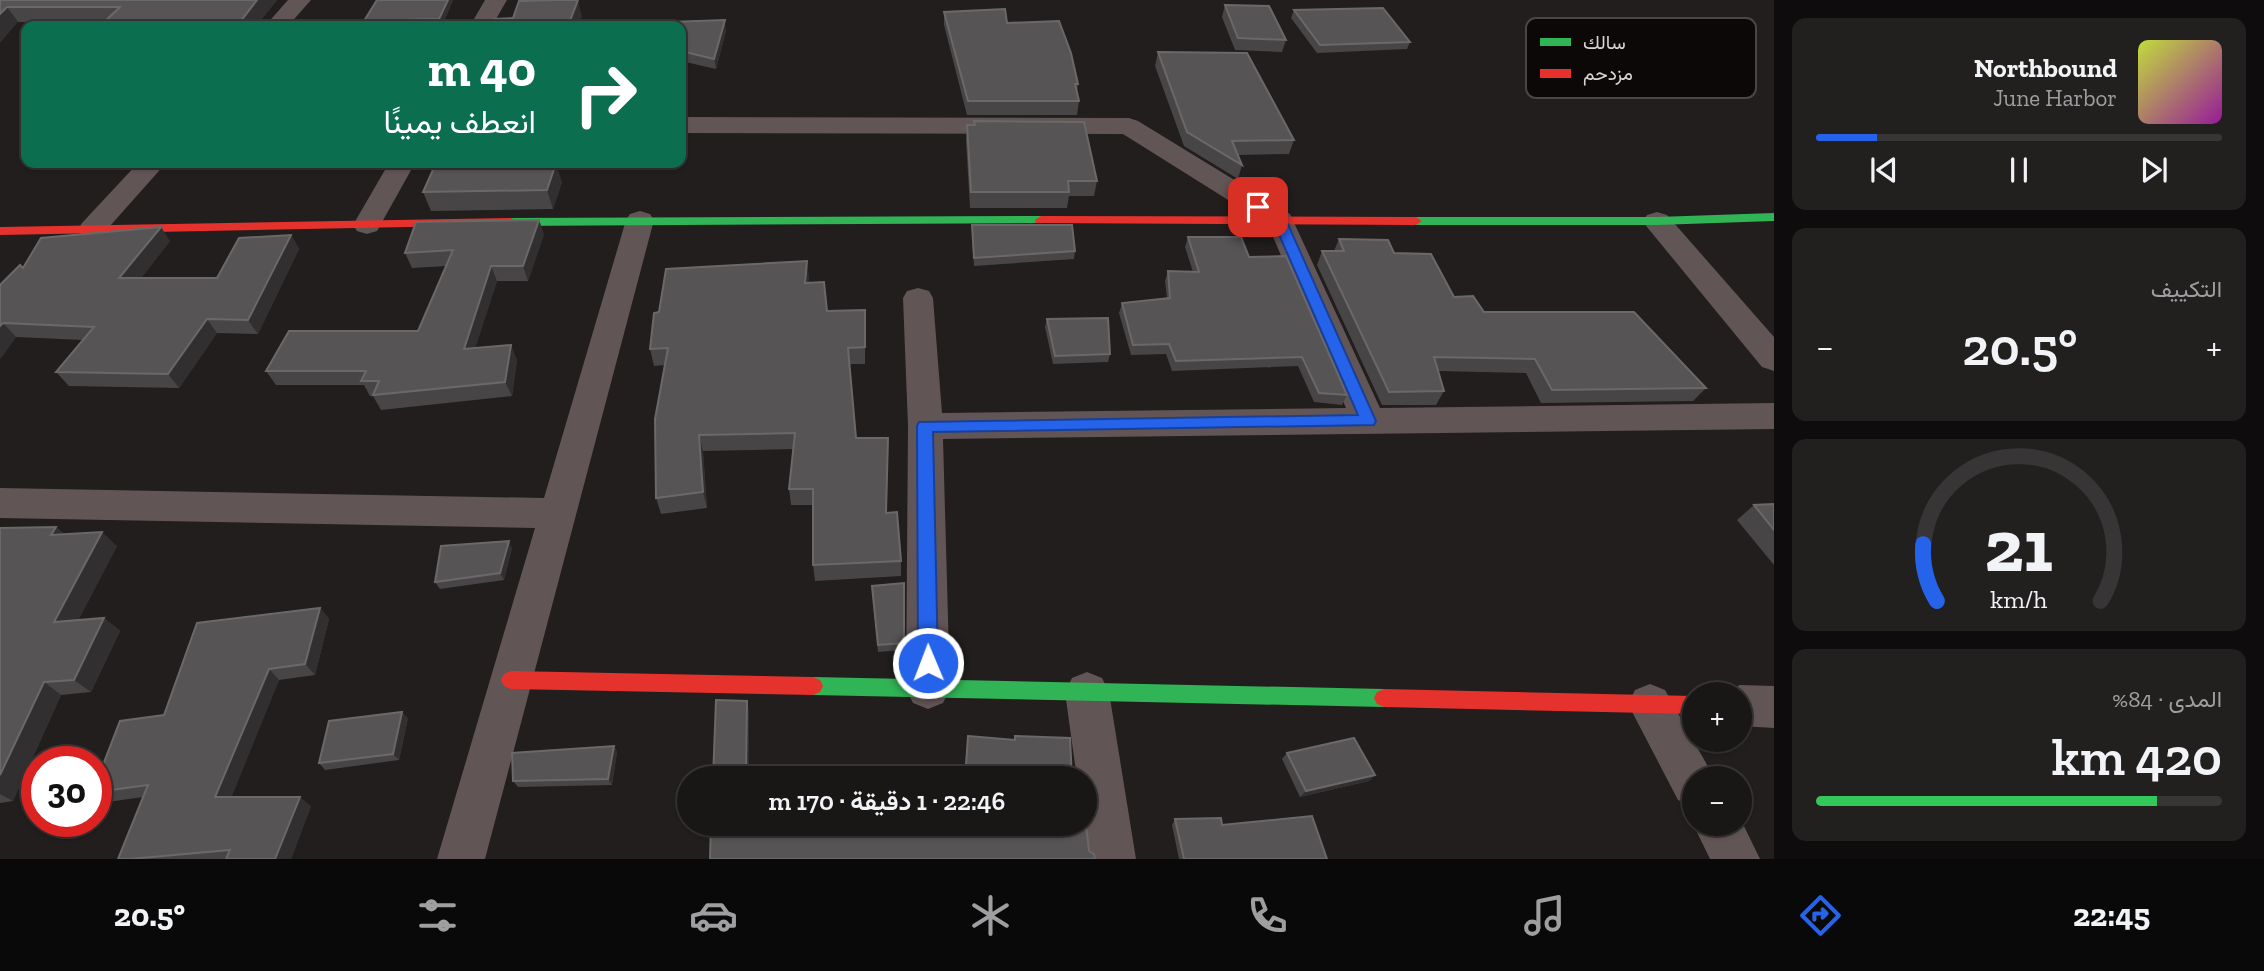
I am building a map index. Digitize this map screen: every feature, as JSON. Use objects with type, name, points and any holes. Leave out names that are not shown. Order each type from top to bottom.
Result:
[{"type":"street","points":[[281,21],[300,0]]},
{"type":"street","points":[[484,21],[496,0]]},
{"type":"street","points":[[686,125],[1129,126],[1280,220],[1368,421]]},
{"type":"street","points":[[92,229],[148,168]]},
{"type":"street","points":[[367,225],[399,168]]},
{"type":"street","points":[[0,231],[640,220],[1657,221],[1774,218]]},
{"type":"street","points":[[461,859],[640,220]]},
{"type":"street","points":[[1657,221],[1774,359]]},
{"type":"street","points":[[918,298],[925,426],[928,689]]},
{"type":"street","points":[[925,426],[1774,416]]},
{"type":"street","points":[[0,503],[558,513]]},
{"type":"street","points":[[511,680],[1682,705]]},
{"type":"street","points":[[1087,692],[1112,859]]},
{"type":"street","points":[[1650,704],[1684,766]]},
{"type":"street","points":[[1752,706],[1774,707]]},
{"type":"street","points":[[1724,836],[1736,859]]},
{"type":"building","points":[[0,0],[257,0],[241,21],[105,21],[120,7],[7,7],[0,14]]},
{"type":"building","points":[[377,0],[448,0],[439,19],[364,21]]},
{"type":"building","points":[[578,0],[570,21],[493,21],[513,18],[519,1]]},
{"type":"building","points":[[1225,5],[1269,6],[1286,40],[1238,38]]},
{"type":"building","points":[[1383,8],[1410,42],[1320,45],[1294,10]]},
{"type":"building","points":[[1005,9],[1007,23],[1059,21],[1071,53],[1079,101],[968,101],[944,12]]},
{"type":"building","points":[[725,20],[714,59],[686,52],[686,21]]},
{"type":"building","points":[[1158,52],[1247,53],[1294,140],[1232,141],[1242,165],[1187,132]]},
{"type":"building","points":[[974,121],[1084,122],[1097,181],[1068,181],[1069,192],[971,192],[967,125],[975,125]]},
{"type":"building","points":[[434,168],[554,168],[547,190],[423,192]]},
{"type":"building","points":[[539,220],[523,266],[491,266],[464,349],[511,345],[505,382],[373,395],[379,381],[361,381],[366,371],[266,371],[289,331],[418,331],[453,250],[405,253],[416,222]]},
{"type":"building","points":[[972,225],[1072,225],[1075,251],[974,258]]},
{"type":"building","points":[[161,227],[119,278],[217,278],[239,238],[291,235],[248,320],[207,319],[168,374],[56,372],[94,327],[3,323],[0,326],[0,285],[20,265],[23,268],[41,238]]},
{"type":"building","points":[[1188,237],[1241,237],[1249,257],[1286,256],[1347,395],[1319,393],[1302,357],[1176,361],[1169,344],[1133,345],[1122,303],[1170,298],[1168,271],[1199,272]]},
{"type":"building","points":[[1339,239],[1388,240],[1394,253],[1431,254],[1454,297],[1473,296],[1484,312],[1634,312],[1706,388],[1552,390],[1535,359],[1434,357],[1444,391],[1389,392],[1322,251],[1344,251]]},
{"type":"building","points":[[807,261],[805,283],[824,282],[827,311],[865,310],[865,347],[848,348],[856,438],[888,438],[886,513],[897,512],[901,561],[813,565],[813,489],[789,489],[795,433],[699,435],[703,492],[656,498],[655,419],[668,348],[650,349],[654,313],[659,312],[666,269]]},
{"type":"building","points":[[1108,318],[1110,354],[1055,356],[1047,319]]},
{"type":"building","points":[[1774,504],[1774,530],[1754,505]]},
{"type":"building","points":[[56,527],[51,535],[102,532],[54,622],[104,618],[74,680],[44,682],[0,775],[0,528]]},
{"type":"building","points":[[509,541],[500,573],[435,582],[441,546]]},
{"type":"building","points":[[904,583],[904,643],[878,645],[872,586]]},
{"type":"building","points":[[320,608],[305,664],[269,669],[215,797],[300,797],[275,859],[226,859],[230,850],[118,859],[148,785],[112,790],[110,746],[120,721],[164,715],[197,623]]},
{"type":"building","points":[[716,700],[747,701],[746,766],[713,766]]},
{"type":"building","points":[[402,712],[393,754],[319,763],[329,721]]},
{"type":"building","points":[[968,736],[1015,740],[1015,736],[1070,738],[1071,766],[966,766]]},
{"type":"building","points":[[1354,738],[1375,775],[1306,791],[1287,753]]},
{"type":"building","points":[[614,746],[608,779],[513,781],[512,753]]},
{"type":"building","points":[[1312,816],[1327,859],[1184,859],[1175,819],[1221,818],[1222,825]]},
{"type":"building","points":[[711,836],[1087,836],[1089,851],[1094,854],[1095,859],[710,859]]},
{"type":"traffic: fast","points":[[1416,221],[1657,221],[1774,217]]},
{"type":"traffic: fast","points":[[511,222],[1041,220]]},
{"type":"traffic: fast","points":[[813,686],[1384,698]]},
{"type":"traffic: jam","points":[[1041,220],[1416,221]]},
{"type":"traffic: jam","points":[[0,231],[511,222]]},
{"type":"traffic: jam","points":[[511,680],[813,686]]},
{"type":"traffic: jam","points":[[1384,698],[1682,705]]},
{"type":"route","points":[[928,663],[925,426],[1368,421],[1280,220],[1258,207]]}]
